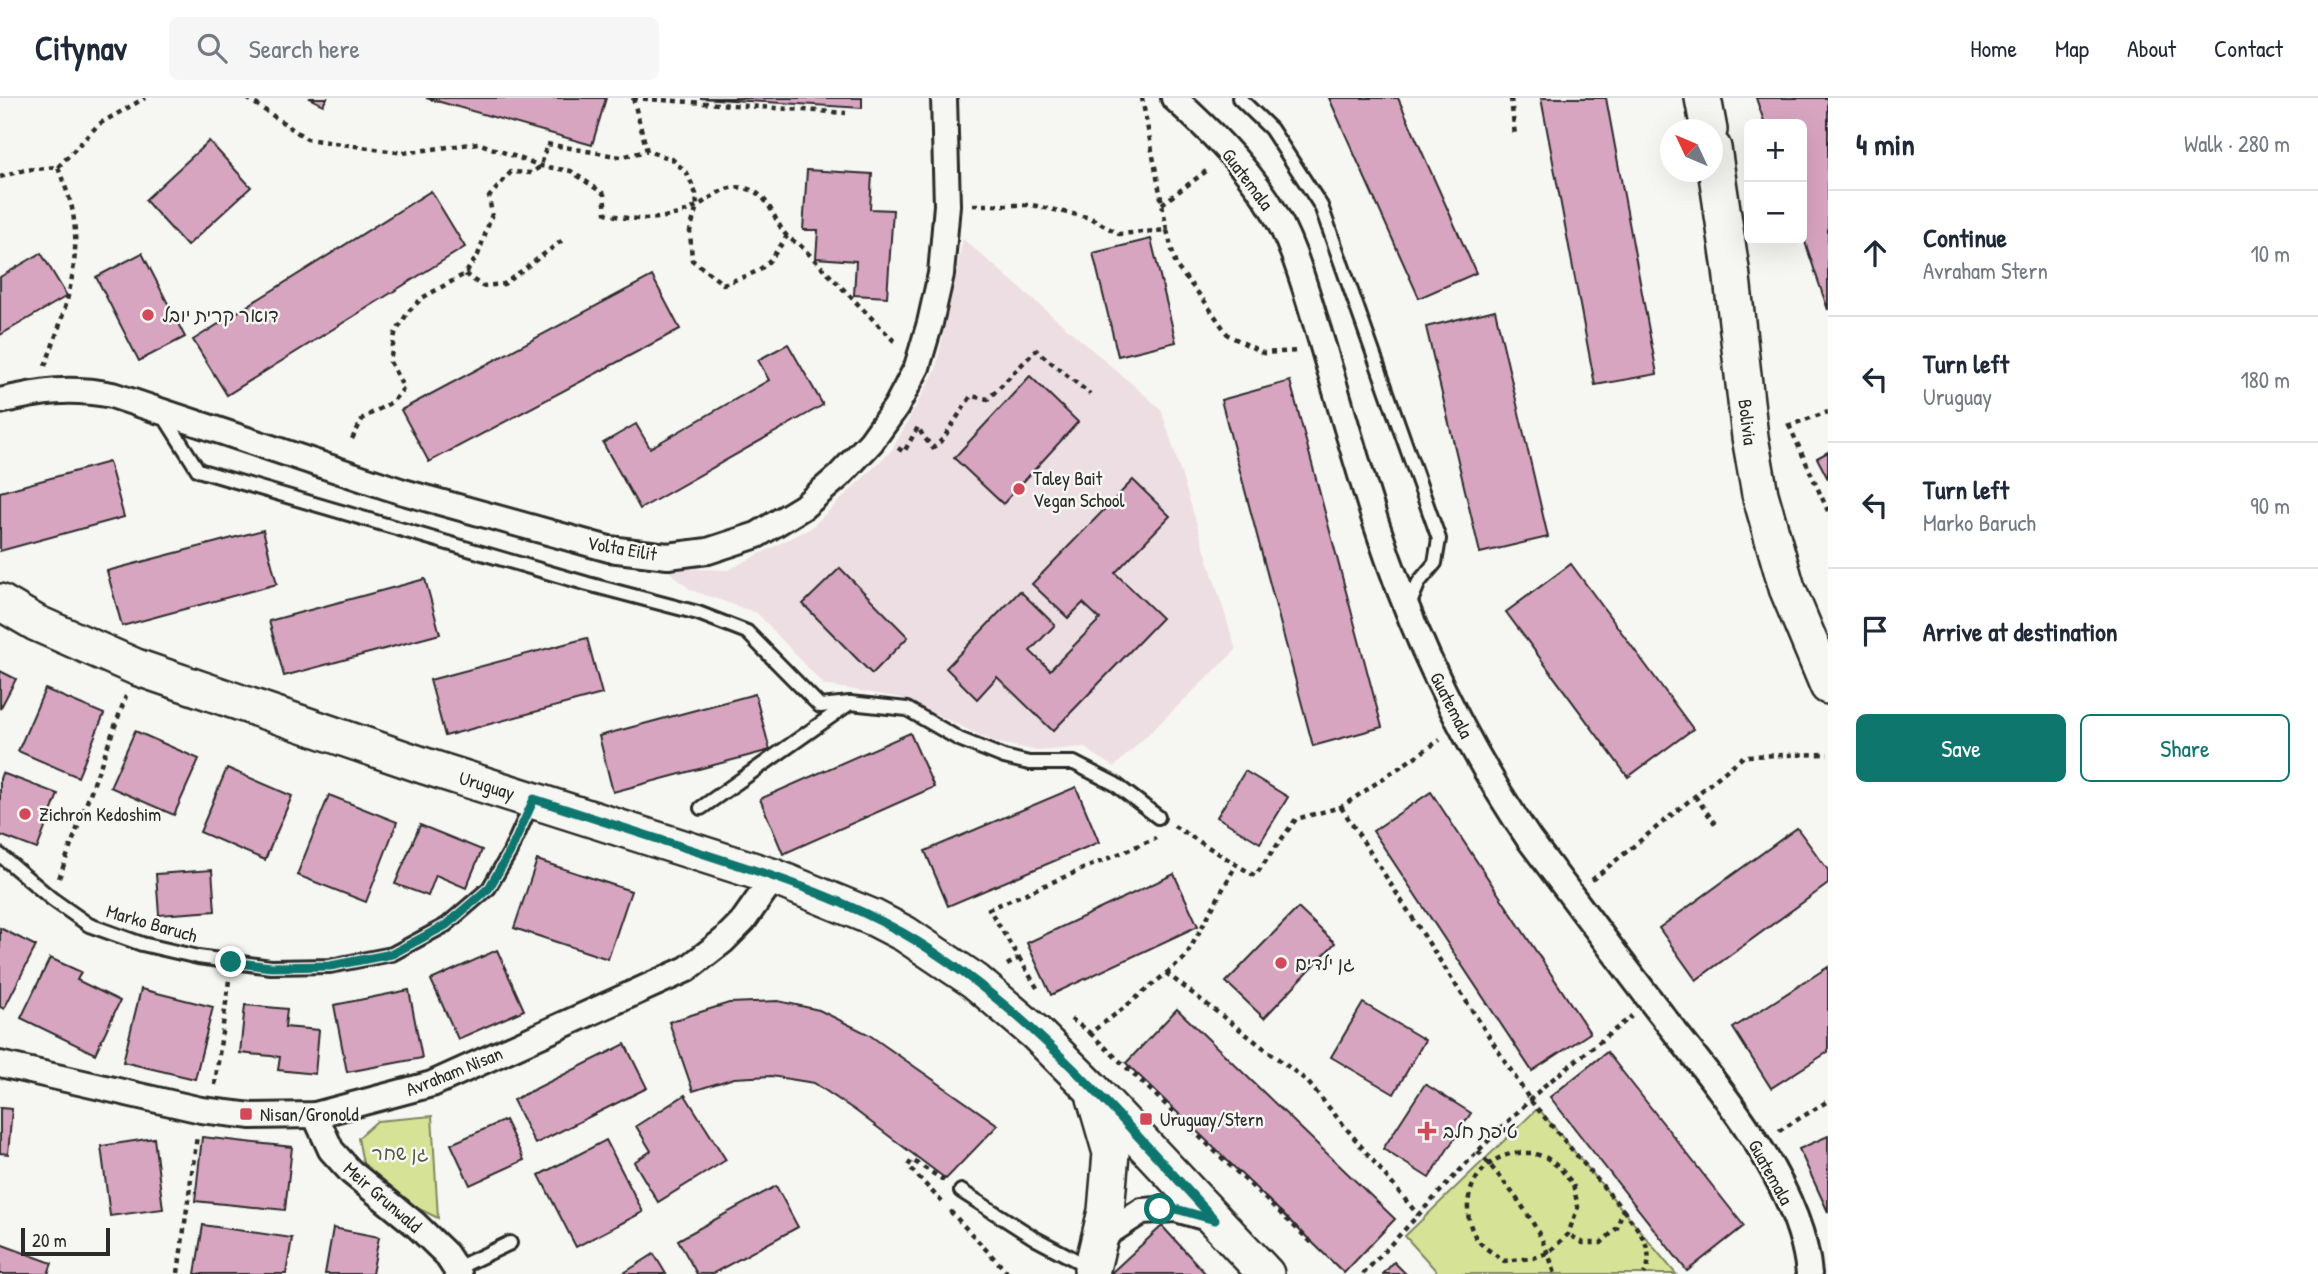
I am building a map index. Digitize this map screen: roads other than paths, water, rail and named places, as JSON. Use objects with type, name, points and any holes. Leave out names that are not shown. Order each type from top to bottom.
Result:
[{"type":"street","name":"Volta Eilit","points":[[0,401],[35,393],[80,389],[112,395],[413,495],[609,549],[668,556],[708,551],[757,535],[803,507],[839,476],[872,442],[896,407],[916,367],[941,274],[947,205],[944,98]]},
{"type":"street","name":"Guatemala","points":[[1174,98],[1210,130],[1230,153],[1267,201],[1287,238],[1324,349],[1377,526],[1407,611],[1461,725],[1505,803],[1758,1144],[1796,1219],[1809,1274]]},
{"type":"street","points":[[1703,98],[1707,119]]},
{"type":"street","name":"Bolivia","points":[[1718,182],[1731,269],[1749,437],[1759,494],[1787,589],[1828,686]]},
{"type":"street","name":"Uruguay","points":[[0,602],[36,623],[136,667],[412,762],[774,877],[874,918],[905,934],[975,981],[1036,1033],[1266,1274]]},
{"type":"street","name":"Avraham Nisan","points":[[0,1064],[207,1110],[252,1116],[315,1115],[432,1084],[687,969],[723,941],[743,920],[774,877]]},
{"type":"street","points":[[1091,1088],[1111,1153],[1106,1211],[1093,1272]]},
{"type":"street","name":"Meir Grunwald","points":[[315,1115],[331,1150],[351,1172],[415,1224],[446,1254],[457,1271]]},
{"type":"street","points":[[1093,1272],[1108,1233],[1142,1212],[1176,1209],[1215,1220]]},
{"type":"lane","points":[[1239,98],[1271,129],[1321,206],[1439,539],[1435,563],[1419,582],[1407,611]]},
{"type":"lane","points":[[160,410],[198,470],[588,584],[698,613],[747,632],[820,706],[850,703],[907,709],[959,739],[1003,757],[1029,764],[1074,763],[1115,784],[1158,817]]},
{"type":"lane","points":[[701,808],[850,703]]},
{"type":"lane","name":"Marko Baruch","points":[[0,855],[89,925],[142,944],[198,957],[271,967],[330,966],[392,954],[446,925],[489,888],[510,852],[534,799]]},
{"type":"lane","points":[[961,1191],[1093,1272]]},
{"type":"lane","points":[[457,1271],[510,1243]]},
{"type":"place","name":"דואר קרית יובל","points":[[148,315]]},
{"type":"place","name":"Taley Bait Vegan School","points":[[1019,489]]},
{"type":"place","name":"Zichron Kedoshim","points":[[25,814]]},
{"type":"place","name":"גן ילדים","points":[[1281,963]]},
{"type":"place","name":"Nisan/Gronold","points":[[246,1114]]},
{"type":"place","name":"Uruguay/Stern","points":[[1146,1119]]},
{"type":"place","name":"טיפת חלב","points":[[1427,1131]]},
{"type":"park label","name":"גן שחר","points":[[400,1153]]}]
